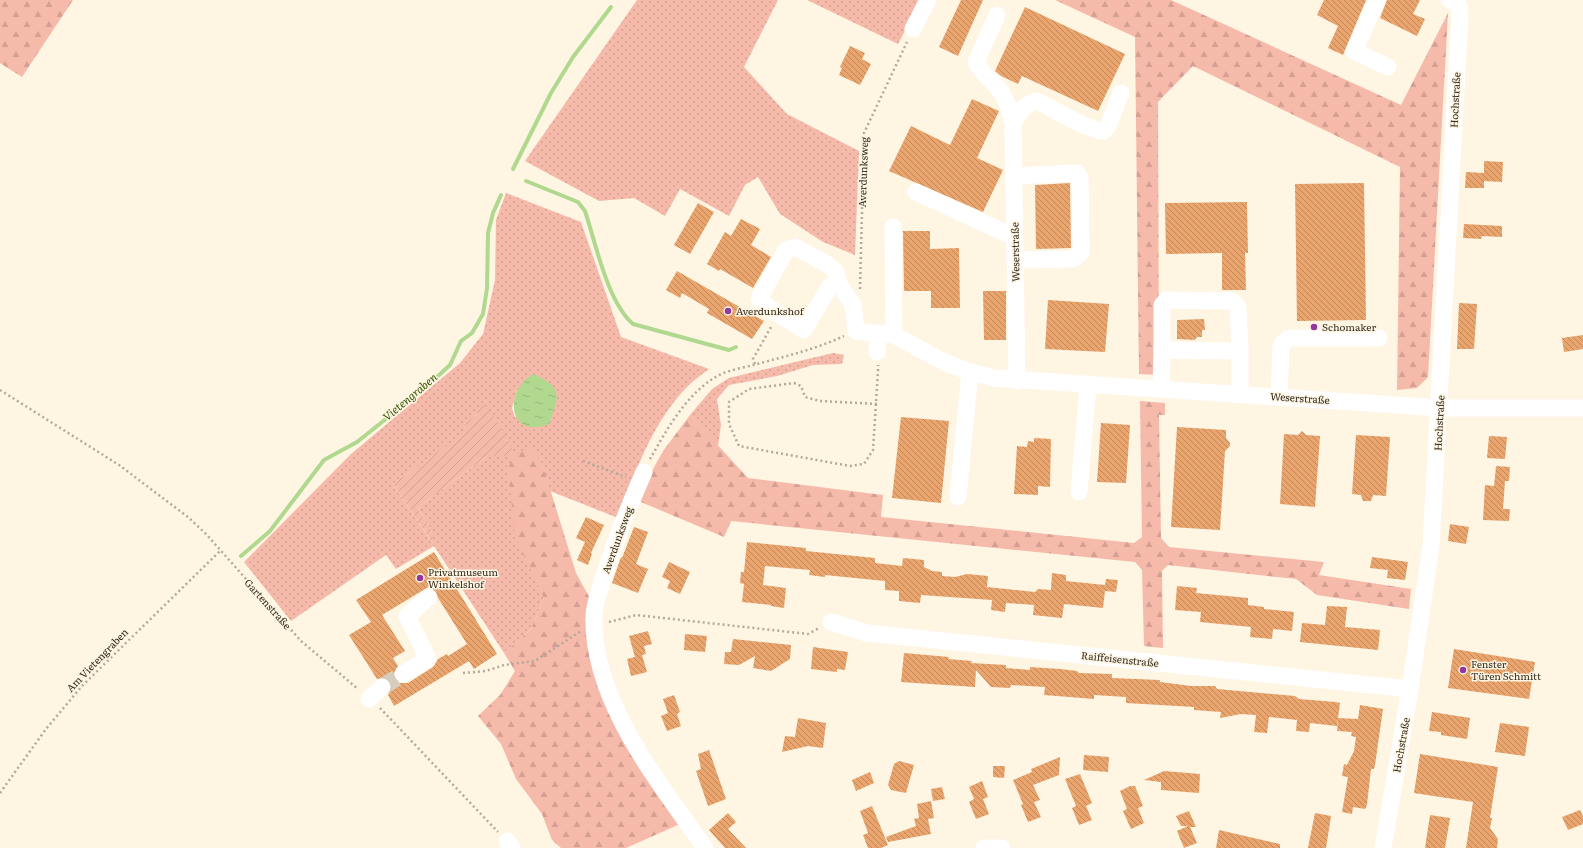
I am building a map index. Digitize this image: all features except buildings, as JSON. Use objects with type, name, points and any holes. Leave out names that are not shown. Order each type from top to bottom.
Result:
[{"type":"street","points":[[913,29],[928,0]]},
{"type":"street","points":[[1377,0],[1354,51],[1388,67]]},
{"type":"street","name":"Hochstraße","points":[[1383,848],[1410,689],[1431,546],[1440,408],[1460,15],[1459,6],[1453,1]]},
{"type":"street","name":"Weserstraße","points":[[996,15],[976,62],[980,70],[1000,89],[1010,109],[1013,123],[1017,381]]},
{"type":"street","points":[[1013,123],[1023,107],[1030,102],[1037,101],[1100,132],[1104,131],[1109,124],[1121,93]]},
{"type":"street","points":[[1014,176],[1077,173],[1080,178],[1081,253],[1074,259],[1015,260]]},
{"type":"street","points":[[916,192],[1014,237]]},
{"type":"street","points":[[877,352],[886,334],[893,227]]},
{"type":"street","points":[[839,284],[830,286],[804,330],[772,310],[759,299],[786,250],[795,247],[827,264],[836,272],[839,284],[853,305],[856,331]]},
{"type":"street","points":[[1161,389],[1162,305],[1166,300],[1232,301],[1238,307],[1240,394]]},
{"type":"street","name":"Weserstraße","points":[[856,331],[886,334],[944,362],[970,372],[1017,381],[1240,394],[1440,408],[1583,408]]},
{"type":"street","points":[[1279,397],[1281,345],[1289,338],[1378,338]]},
{"type":"street","points":[[1162,350],[1240,351]]},
{"type":"street","points":[[958,497],[970,372]]},
{"type":"street","points":[[1079,492],[1088,385]]},
{"type":"street","name":"Averdunksweg","points":[[642,477],[604,573],[594,614],[602,673],[615,706],[642,755],[705,848]]},
{"type":"street","points":[[403,674],[428,659],[407,616],[428,598]]},
{"type":"street","name":"Raiffeisenstraße","points":[[832,622],[867,633],[1410,689]]},
{"type":"street","points":[[369,698],[382,687]]},
{"type":"street","points":[[984,848],[1002,848]]},
{"type":"path","name":"Averdunksweg","points":[[853,305],[859,303],[864,133],[913,29]]},
{"type":"path","points":[[755,364],[753,359],[772,325],[768,318],[772,310]]},
{"type":"path","points":[[584,461],[642,477],[672,423],[697,392],[714,378],[730,371],[824,345],[856,331]]},
{"type":"path","points":[[876,404],[820,401],[805,397],[801,386],[794,382],[749,389],[729,402],[729,424],[739,446],[850,466],[864,464],[872,450],[876,404],[878,371],[877,352]]},
{"type":"path","name":"Gartenstraße","points":[[0,390],[119,465],[188,517],[207,535],[301,641],[369,698],[447,777],[509,845]]},
{"type":"path","name":"Am Vietengraben","points":[[0,793],[46,729],[82,686],[220,551]]},
{"type":"path","points":[[463,672],[486,671],[504,665],[535,661],[576,632],[636,615],[808,634],[832,622]]},
{"type":"green space","points":[[0,0],[73,0],[22,77],[0,63]]},
{"type":"green space","points":[[637,0],[778,0],[744,67],[787,114],[859,151],[855,255],[823,242],[780,214],[758,177],[745,185],[729,216],[680,189],[665,216],[634,198],[599,201],[525,161]]},
{"type":"green space","points":[[807,0],[921,0],[898,44]]},
{"type":"green space","points":[[1055,0],[1171,0],[1401,105],[1448,13],[1428,377],[1417,388],[1397,390],[1400,167],[1193,66],[1158,102],[1159,375],[1139,374],[1135,37]]},
{"type":"green space","points":[[506,193],[581,222],[621,337],[709,369],[688,386],[665,415],[655,431],[638,465],[618,518],[550,491],[542,463],[544,598],[531,629],[504,653],[434,546],[396,569],[386,555],[291,621],[244,562],[351,454],[460,363],[483,334],[495,280],[496,220]],"holes":[[[517,390],[551,416],[548,424],[515,417],[512,408]],[[477,414],[486,457],[417,508],[431,529],[433,544],[393,484],[468,431],[464,424]]]},
{"type":"green space","points":[[833,353],[844,355],[842,364],[813,365],[777,376],[729,385],[717,399],[721,425],[718,446],[690,415],[712,389],[729,378]]},
{"type":"green space","points":[[1140,401],[1165,403],[1165,415],[1159,415],[1161,538],[1169,547],[1324,562],[1319,575],[1411,589],[1409,609],[1317,595],[1296,579],[1168,565],[1162,571],[1163,648],[1144,646],[1142,570],[1135,562],[731,521],[724,537],[636,500],[663,451],[690,415],[748,478],[883,495],[881,517],[1134,543],[1142,537]]},
{"type":"green space","points":[[484,404],[507,437],[514,455],[486,457],[417,508],[431,529],[434,545],[393,484],[467,431],[464,424],[477,414],[476,410]]},
{"type":"green space","points":[[531,448],[542,463],[576,573],[592,602],[590,644],[680,824],[626,848],[561,848],[552,840],[542,814],[516,779],[501,744],[478,716],[500,695],[515,671],[504,653],[531,629],[544,598],[515,537],[508,469],[514,455]]},
{"type":"water","points":[[533,374],[543,379],[554,388],[557,400],[549,424],[535,427],[525,425],[518,420],[514,411],[514,402],[517,391],[523,382]]},
{"type":"waterway","points":[[513,169],[551,93],[573,57],[611,7]]},
{"type":"waterway","points":[[526,181],[578,202],[585,211],[609,287],[624,314],[633,324],[729,350],[736,347]]},
{"type":"waterway","name":"Vietengraben","points":[[241,556],[270,531],[324,460],[357,442],[426,387],[450,365],[461,341],[472,333],[483,314],[487,288],[488,233],[493,213],[501,195]]},
{"type":"tunnel","points":[[382,687],[403,674]]},
{"type":"place","name":"Averdunkshof","points":[[728,311]]},
{"type":"place","name":"Schomaker","points":[[1314,327]]},
{"type":"place","name":"Privatmuseum Winkelshof","points":[[420,578]]},
{"type":"place","name":"Fenster Türen Schmitt","points":[[1463,670]]}]
